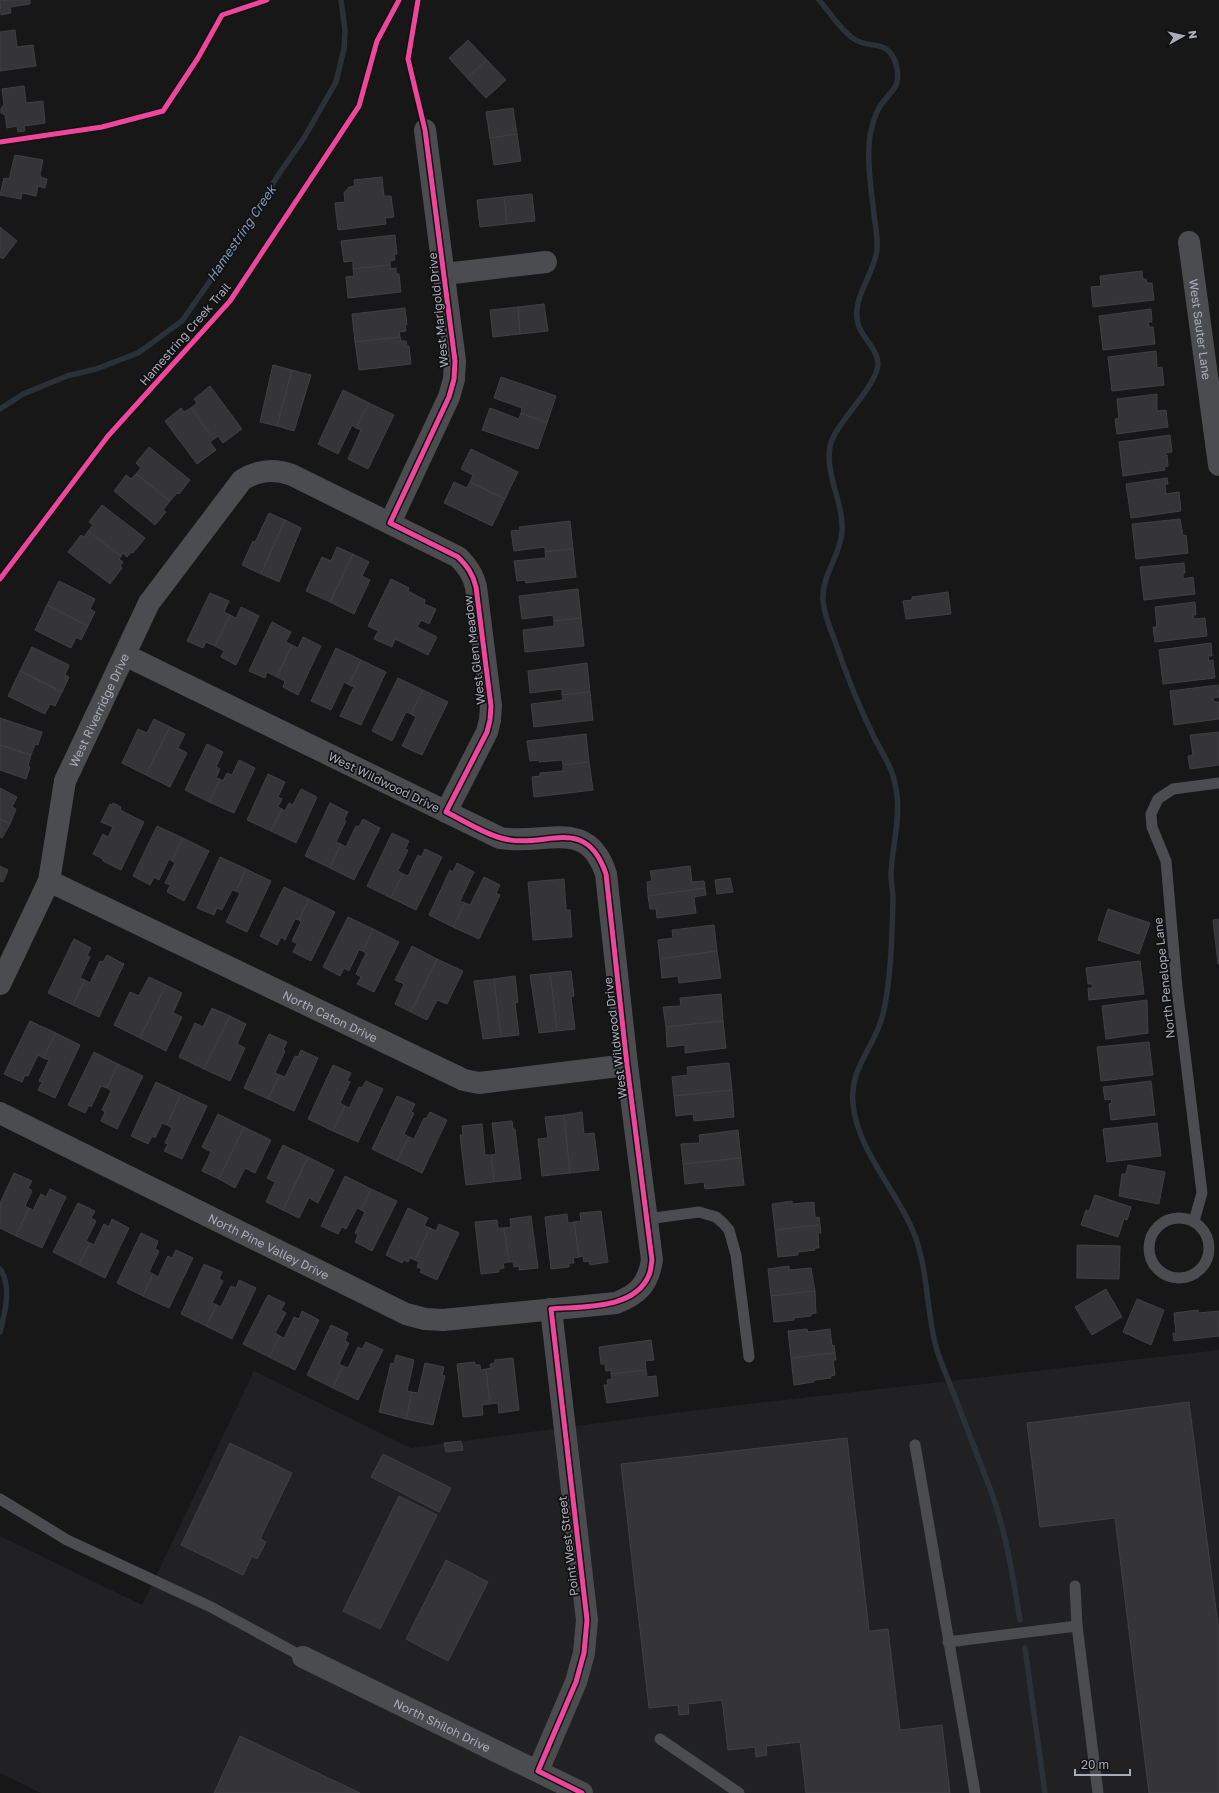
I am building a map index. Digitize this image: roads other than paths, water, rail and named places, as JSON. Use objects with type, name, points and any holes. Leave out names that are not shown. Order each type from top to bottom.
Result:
[{"type":"street","name":"West Marigold Drive","points":[[390,523],[449,397],[454,379],[455,361],[445,274],[425,130]]},
{"type":"street","name":"West Sauter Lane","points":[[1189,242],[1213,370],[1219,465]]},
{"type":"street","points":[[445,274],[546,262]]},
{"type":"street","name":"West Glen Meadow","points":[[262,471],[274,470],[292,475],[390,523],[458,557],[467,566],[473,576],[476,587],[491,706],[490,720],[487,732],[446,812]]},
{"type":"street","name":"West Riverridge Drive","points":[[0,984],[49,881],[65,781],[149,603],[242,480],[262,471]]},
{"type":"street","name":"West Wildwood Drive","points":[[125,655],[500,838],[515,841],[564,837],[581,840],[594,849],[602,860],[606,874],[627,1064],[652,1260],[649,1275],[642,1288],[629,1298],[616,1303],[551,1310]]},
{"type":"street","name":"North Caton Drive","points":[[49,881],[464,1080],[479,1083],[627,1064]]},
{"type":"street","name":"North Pine Valley Drive","points":[[0,1114],[406,1314],[425,1319],[443,1320],[551,1310]]},
{"type":"street","name":"Point West Street","points":[[538,1771],[576,1682],[584,1653],[587,1620],[551,1310]]},
{"type":"street","name":"North Shiloh Drive","points":[[303,1657],[582,1793]]},
{"type":"lane","name":"North Penelope Lane","points":[[1194,1221],[1202,1193],[1177,988],[1166,861],[1152,827],[1151,814],[1158,799],[1173,789],[1219,783]]},
{"type":"lane","points":[[647,1219],[699,1212],[716,1217],[724,1222],[729,1230],[736,1255],[749,1357]]},
{"type":"lane","points":[[1186,1218],[1194,1221],[1202,1227],[1208,1240],[1209,1254],[1206,1263],[1196,1273],[1183,1278],[1173,1278],[1164,1274],[1157,1268],[1150,1256],[1150,1242],[1153,1233],[1159,1225],[1171,1219],[1186,1218]]},
{"type":"lane","points":[[915,1445],[975,1793]]},
{"type":"lane","points":[[0,1499],[67,1540],[211,1607],[303,1657]]},
{"type":"lane","points":[[1074,1586],[1077,1626],[1098,1793]]},
{"type":"lane","points":[[948,1642],[1077,1626]]},
{"type":"lane","points":[[660,1739],[739,1793]]},
{"type":"waterway","name":"Hamestring Creek","points":[[0,409],[23,394],[67,376],[96,369],[138,353],[182,321],[222,264],[279,174],[304,138],[336,82],[344,49],[345,30],[341,0]]},
{"type":"waterway","points":[[819,0],[840,26],[854,39],[884,48],[888,51],[893,56],[898,73],[896,85],[878,110],[870,135],[869,170],[877,249],[872,267],[860,295],[857,314],[860,329],[875,353],[878,363],[876,372],[871,382],[833,437],[830,446],[830,468],[842,521],[842,532],[841,541],[823,590],[824,609],[827,620],[853,690],[869,727],[892,772],[896,786],[898,805],[891,874],[893,900],[891,958],[886,1001],[879,1026],[855,1079],[853,1104],[856,1121],[869,1153],[906,1216],[918,1245],[922,1258],[932,1329],[937,1349],[991,1491],[1001,1522],[1015,1587],[1020,1620]]},
{"type":"waterway","points":[[0,1269],[4,1276],[7,1291],[4,1317],[0,1332]]},
{"type":"waterway","points":[[1025,1648],[1045,1793]]}]
